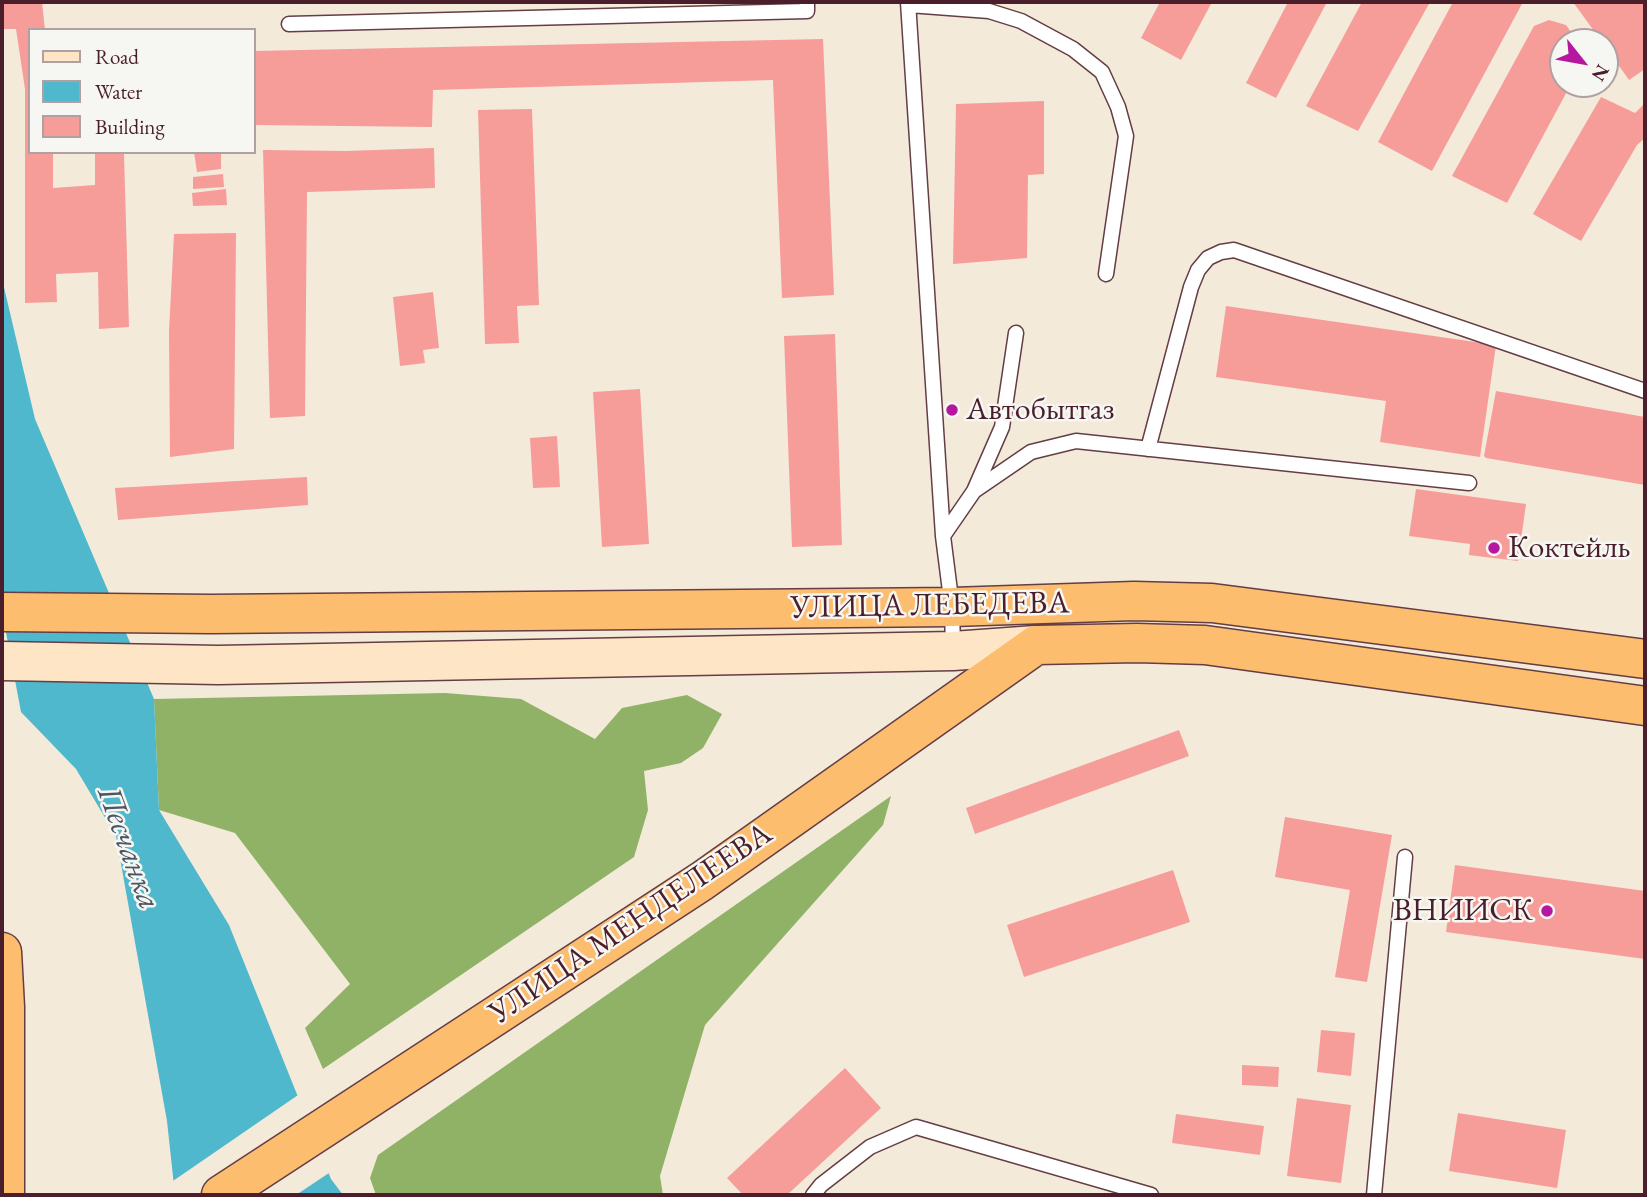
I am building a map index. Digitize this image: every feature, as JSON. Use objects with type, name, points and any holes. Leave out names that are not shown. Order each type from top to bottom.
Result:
[{"type":"highway","name":"УЛИЦА ЛЕБЕДЕВА","points":[[2,612],[211,614],[952,607],[1082,602],[1212,603],[1645,659]]},
{"type":"highway","name":"УЛИЦА ЛЕБЕДЕВА","points":[[1036,645],[1205,645],[1645,706]]},
{"type":"highway","name":"УЛИЦА МЕНДЕЛЕЕВА","points":[[221,1195],[702,881],[1036,645]]},
{"type":"highway","points":[[2,952],[5,1007],[5,1195]]},
{"type":"main road","name":"УЛИЦА ЛЕБЕДЕВА","points":[[2,661],[218,665],[953,651],[1036,645]]},
{"type":"lane","points":[[289,24],[807,11],[807,2]]},
{"type":"lane","points":[[953,651],[952,607],[943,536],[909,3],[989,11],[1021,21],[1073,49],[1102,72],[1118,107],[1126,136],[1106,274]]},
{"type":"lane","points":[[1148,449],[1191,287],[1198,270],[1208,258],[1234,250],[1645,391]]},
{"type":"lane","points":[[943,536],[974,491],[1002,427],[1016,333]]},
{"type":"lane","points":[[974,491],[1031,452],[1076,441],[1469,482]]},
{"type":"lane","points":[[1374,1195],[1405,857]]},
{"type":"lane","points":[[813,1195],[821,1185],[870,1147],[916,1127],[1152,1195]]},
{"type":"green space","points":[[445,693],[521,699],[595,739],[622,708],[687,695],[722,714],[703,748],[681,763],[644,771],[648,810],[634,857],[323,1069],[305,1028],[350,984],[235,833],[159,810],[154,699]]},
{"type":"green space","points":[[891,796],[883,825],[705,1025],[660,1176],[663,1195],[376,1195],[370,1178],[378,1155]]},
{"type":"water","name":"Песчанка","points":[[2,268],[3,283],[35,419],[154,699],[159,810],[229,925],[331,1179],[343,1195],[175,1195],[167,1121],[116,836],[76,769],[21,712],[2,611]]},
{"type":"pier","points":[[301,1093],[332,1171],[296,1195],[172,1195],[170,1183]]},
{"type":"building","points":[[2,2],[42,2],[45,28],[28,28],[28,154],[53,154],[53,188],[95,185],[95,154],[124,154],[129,327],[99,329],[98,272],[56,274],[57,302],[25,303],[25,89],[16,29],[2,29]]},
{"type":"building","points":[[1160,2],[1212,2],[1181,60],[1141,38]]},
{"type":"building","points":[[1288,2],[1327,2],[1276,98],[1246,83]]},
{"type":"building","points":[[1362,2],[1430,2],[1358,131],[1306,106]]},
{"type":"building","points":[[1453,2],[1523,2],[1432,171],[1378,142]]},
{"type":"building","points":[[1573,2],[1645,2],[1645,69],[1629,80],[1619,66],[1619,28],[1592,28]]},
{"type":"building","points":[[1549,20],[1568,28],[1549,28],[1549,98],[1563,98],[1507,203],[1452,176],[1534,26]]},
{"type":"building","points":[[823,39],[834,295],[782,298],[773,80],[433,90],[432,127],[256,125],[256,51]]},
{"type":"building","points":[[1600,98],[1635,113],[1645,103],[1645,138],[1637,145],[1581,241],[1533,214]]},
{"type":"building","points":[[1044,101],[1044,174],[1028,175],[1027,258],[953,264],[956,104]]},
{"type":"building","points":[[532,109],[539,305],[517,306],[519,343],[485,344],[478,110]]},
{"type":"building","points":[[434,148],[435,188],[307,192],[305,416],[270,418],[263,150]]},
{"type":"building","points":[[194,154],[221,154],[221,169],[197,172]]},
{"type":"building","points":[[223,174],[224,187],[193,189],[193,177]]},
{"type":"building","points":[[226,189],[227,205],[193,206],[192,193]]},
{"type":"building","points":[[236,233],[234,449],[170,457],[169,332],[174,234]]},
{"type":"building","points":[[433,292],[439,348],[423,350],[425,363],[400,366],[393,297]]},
{"type":"building","points":[[1226,306],[1496,345],[1480,457],[1380,442],[1386,401],[1216,377]]},
{"type":"building","points":[[835,334],[842,545],[792,547],[784,336]]},
{"type":"building","points":[[640,389],[649,544],[602,547],[593,392]]},
{"type":"building","points":[[1496,391],[1645,417],[1645,485],[1486,458],[1484,456]]},
{"type":"building","points":[[557,436],[560,487],[533,488],[530,438]]},
{"type":"building","points":[[307,477],[308,505],[118,520],[115,488]]},
{"type":"building","points":[[1416,489],[1526,504],[1518,561],[1469,555],[1470,544],[1409,536]]},
{"type":"building","points":[[1179,730],[1189,756],[975,834],[966,808]]},
{"type":"building","points":[[1285,817],[1392,835],[1367,982],[1335,977],[1350,890],[1275,877]]},
{"type":"building","name":"ВНИИСК","points":[[1455,865],[1645,891],[1645,959],[1446,932]]},
{"type":"building","points":[[1173,870],[1190,922],[1024,977],[1007,925]]},
{"type":"building","points":[[1321,1030],[1355,1033],[1351,1076],[1317,1072]]},
{"type":"building","points":[[1242,1065],[1279,1067],[1278,1087],[1242,1085]]},
{"type":"building","points":[[845,1068],[881,1108],[787,1195],[743,1195],[727,1178]]},
{"type":"building","points":[[1297,1098],[1351,1105],[1341,1183],[1287,1176]]},
{"type":"building","points":[[1458,1113],[1566,1130],[1557,1188],[1449,1171]]},
{"type":"building","points":[[1176,1114],[1264,1126],[1260,1155],[1172,1143]]},
{"type":"place","name":"Автобытгаз","points":[[952,410]]},
{"type":"place","name":"Коктейль","points":[[1494,548]]},
{"type":"place","name":"ВНИИСК","points":[[1547,911]]}]
